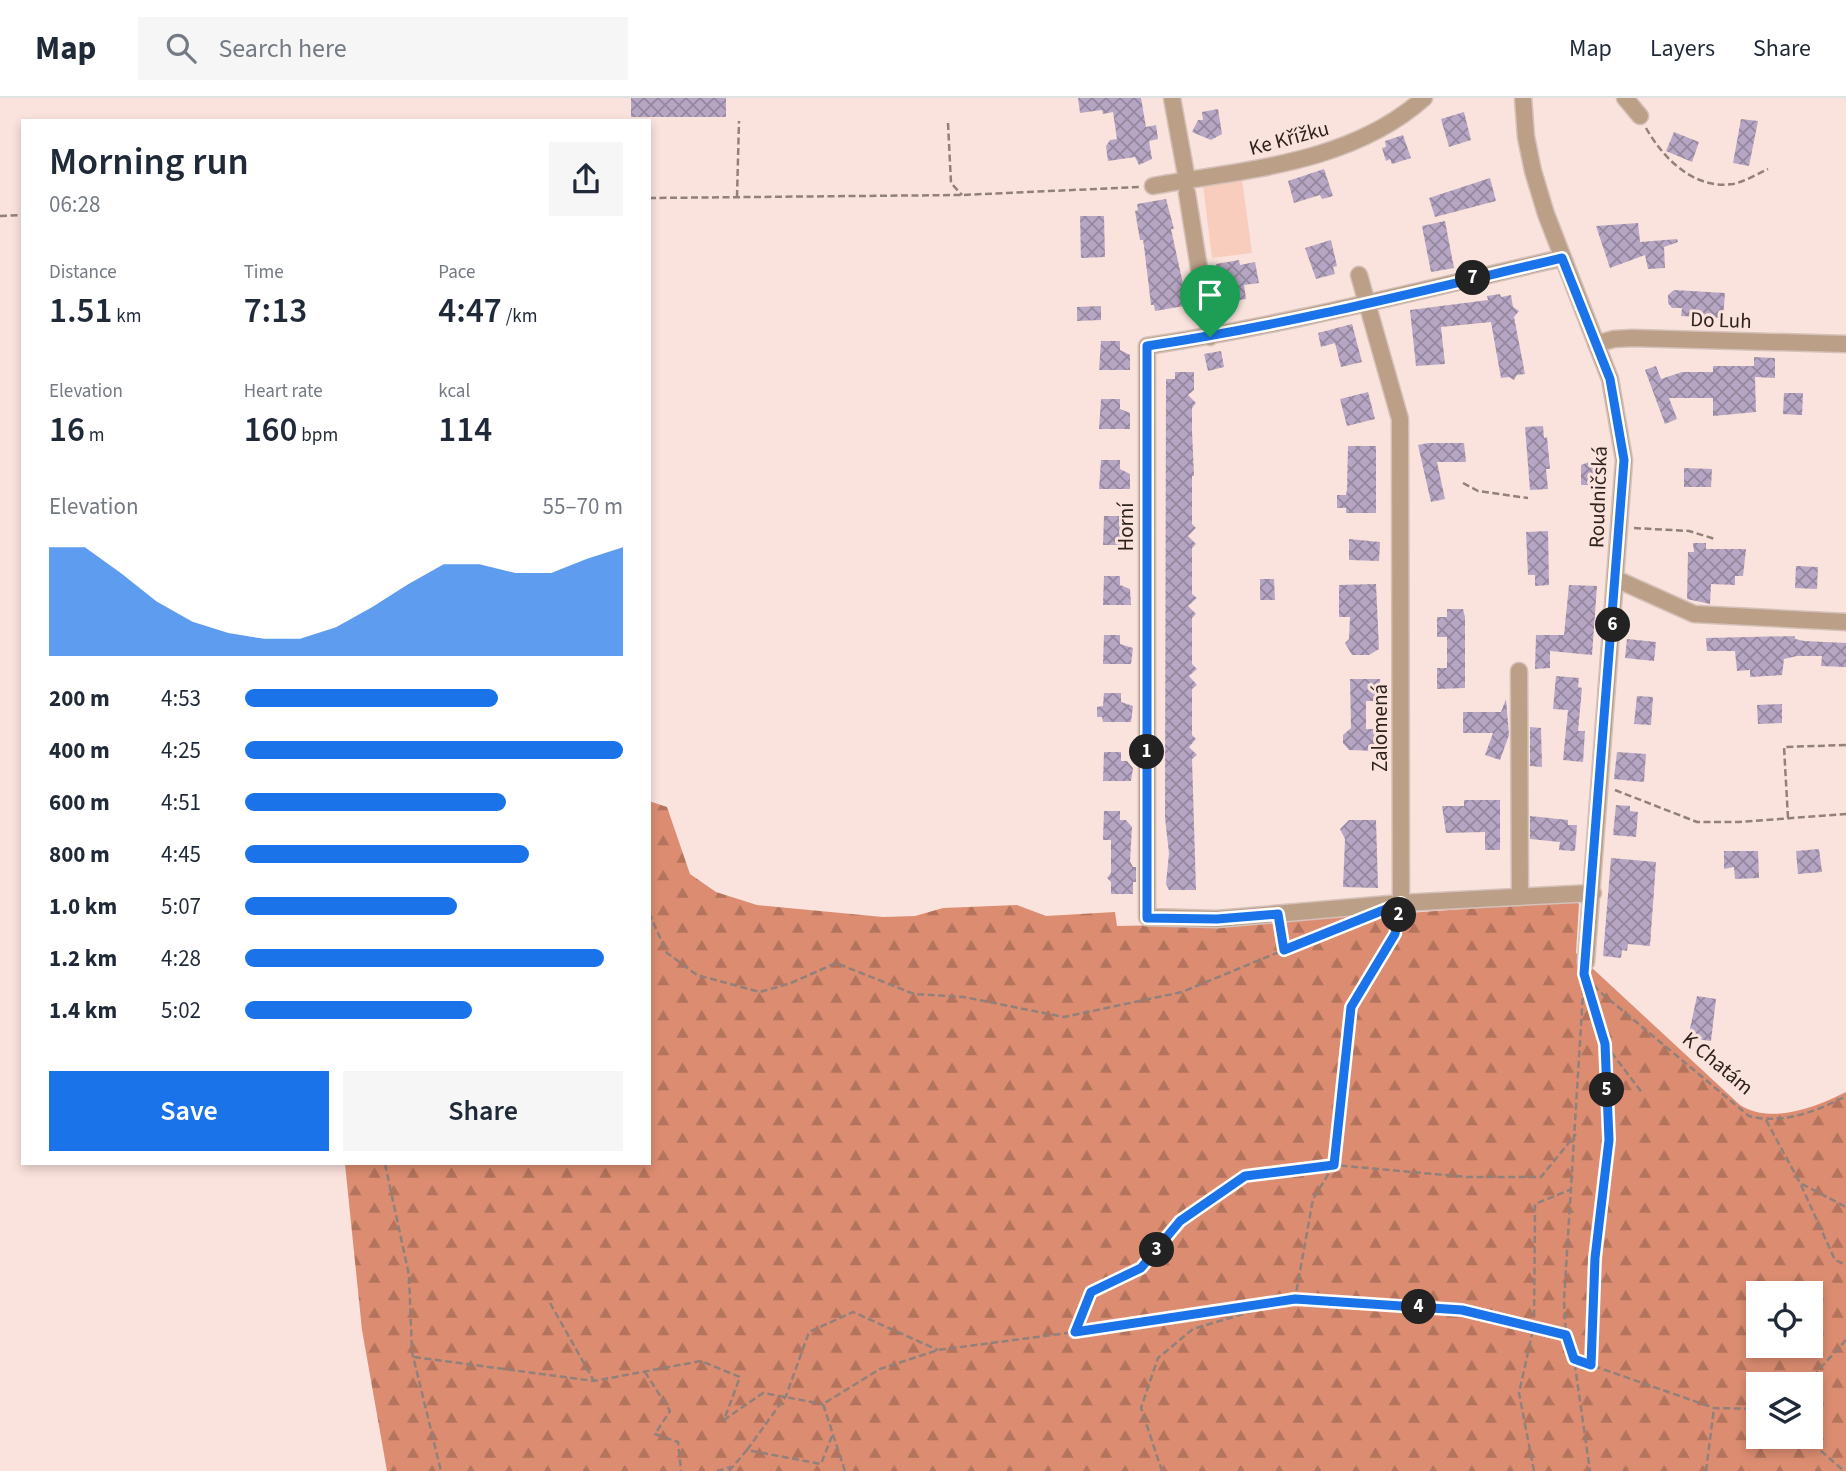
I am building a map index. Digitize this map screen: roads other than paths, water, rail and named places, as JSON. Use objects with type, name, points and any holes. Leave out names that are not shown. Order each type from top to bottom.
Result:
[{"type":"street","points":[[1172,98],[1210,337],[1367,304],[1562,258]]},
{"type":"street","name":"Ke Křížku","points":[[1153,186],[1187,186],[1276,168],[1345,145],[1390,124],[1424,98]]},
{"type":"street","name":"Roudničská","points":[[1523,98],[1526,137],[1533,170],[1562,258],[1610,379],[1618,411],[1624,460],[1593,892],[1585,968]]},
{"type":"street","points":[[1625,98],[1640,116]]},
{"type":"street","name":"Zalomená","points":[[1359,275],[1400,419],[1401,903]]},
{"type":"street","name":"Horní","points":[[1210,337],[1147,346],[1147,918],[1217,919],[1401,903]]},
{"type":"street","name":"Do Luh","points":[[1596,344],[1632,338],[1846,344]]},
{"type":"street","points":[[1616,579],[1694,614],[1846,622]]},
{"type":"street","points":[[1519,671],[1520,897]]},
{"type":"street","points":[[1401,903],[1593,892]]}]
